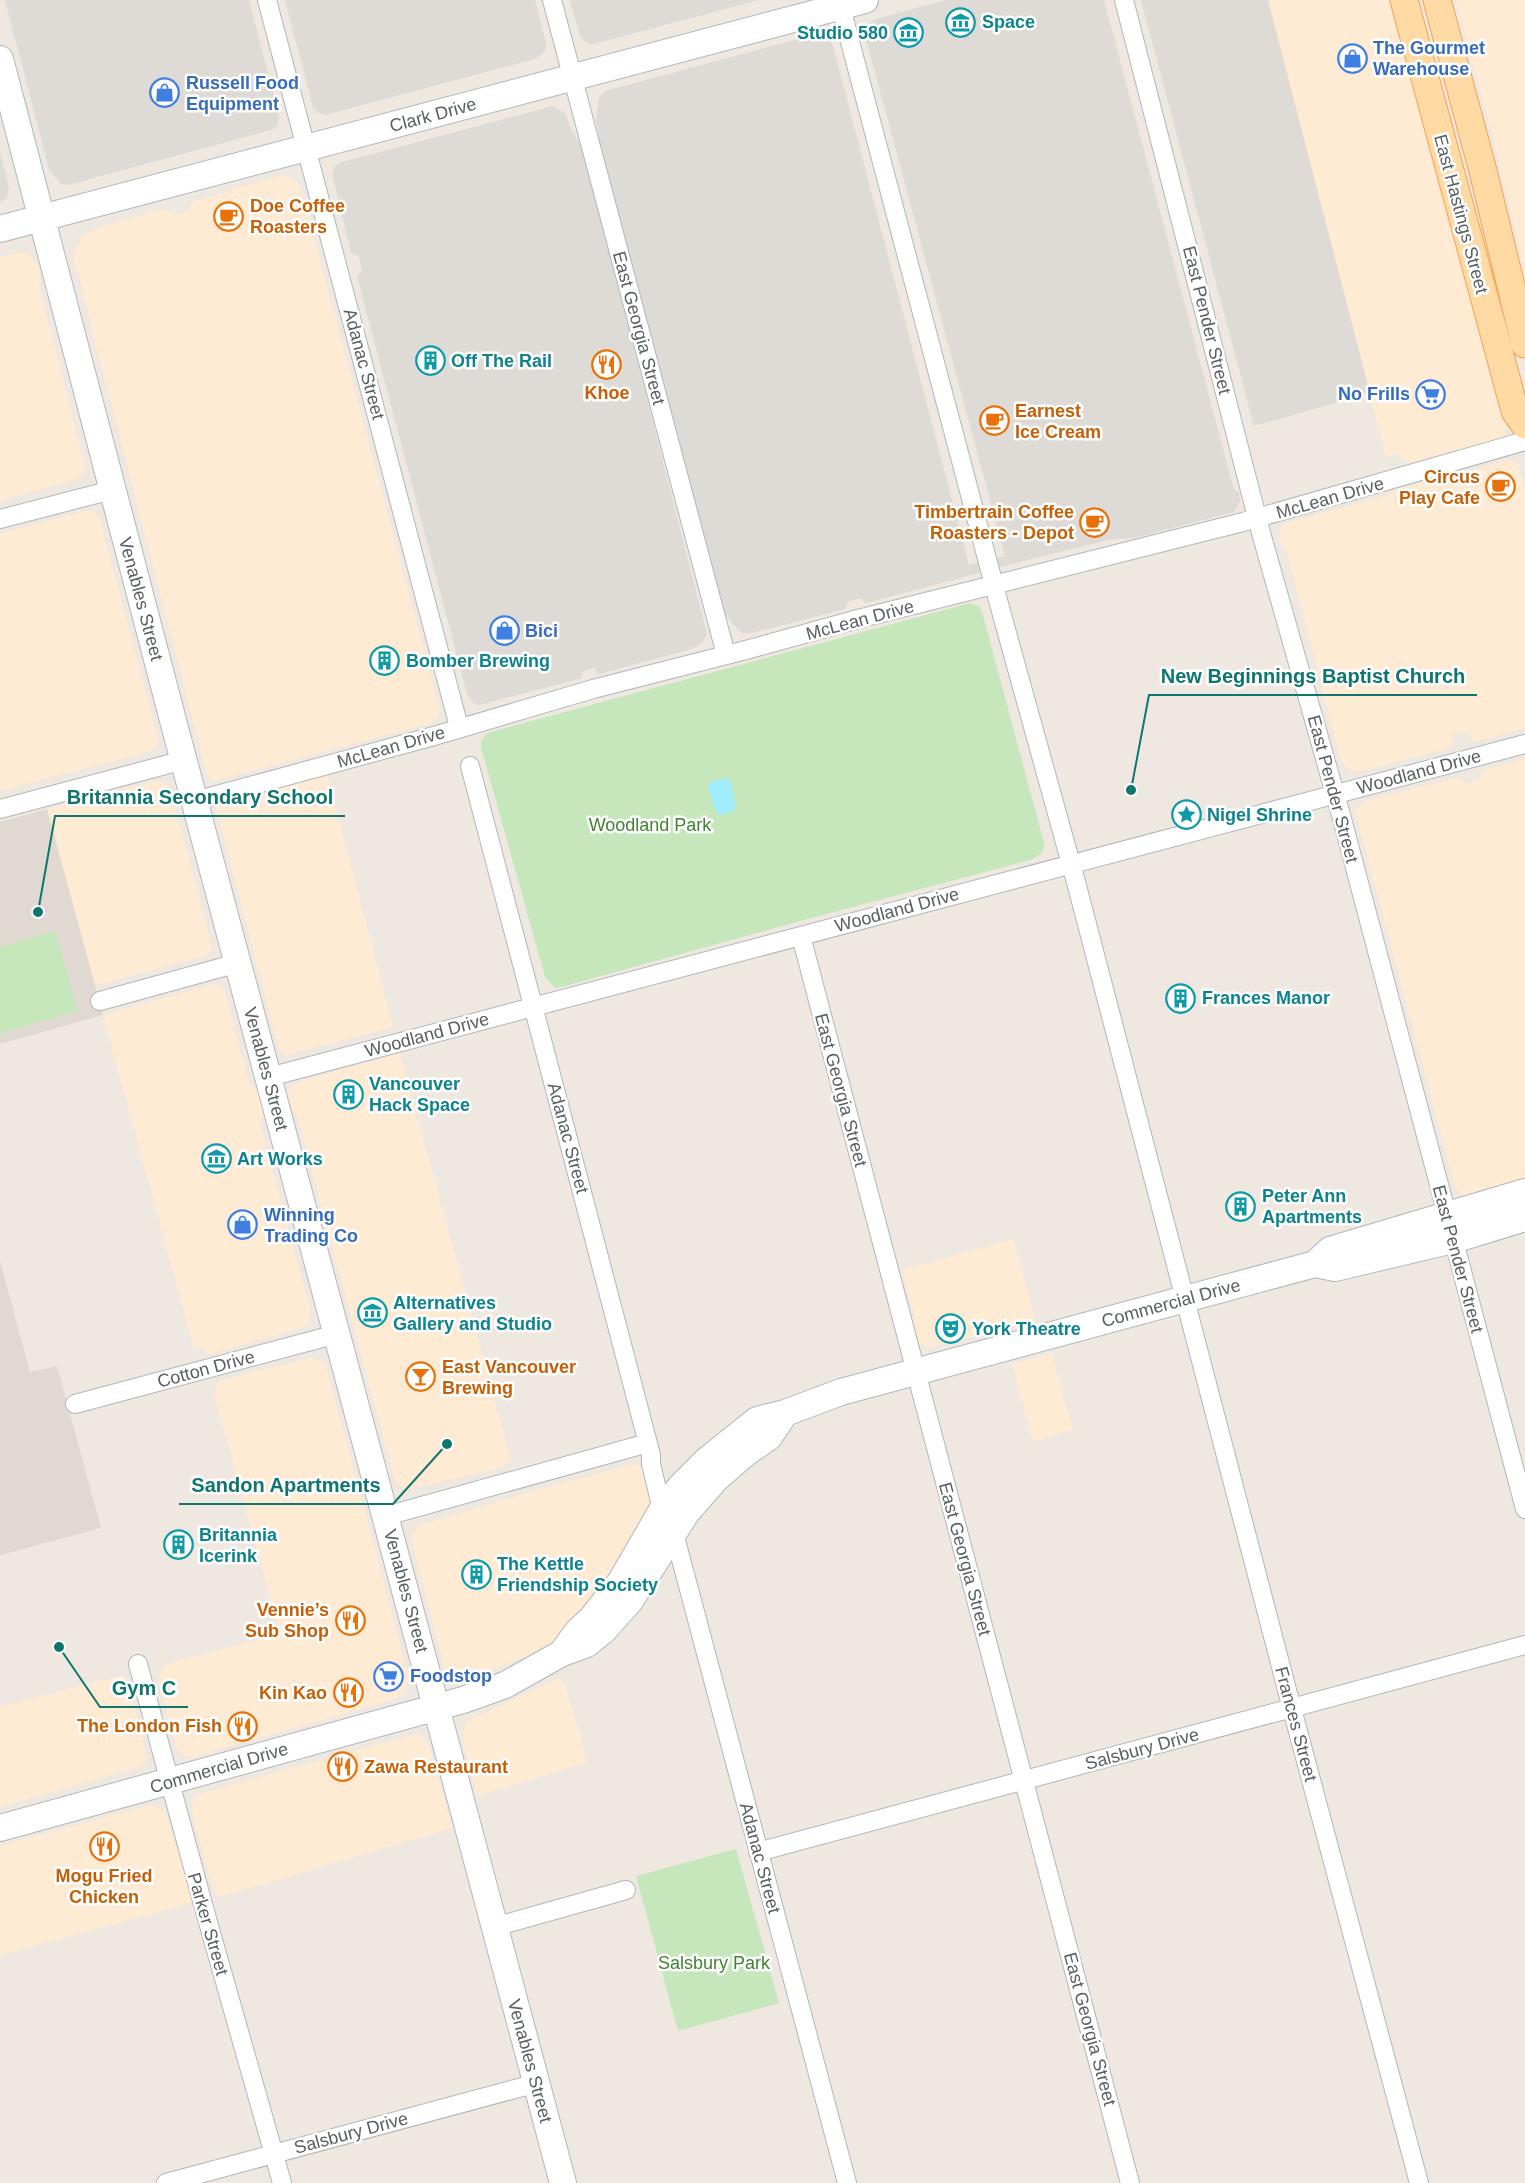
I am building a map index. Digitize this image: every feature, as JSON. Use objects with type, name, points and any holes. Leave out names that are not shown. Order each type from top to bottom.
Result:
[{"type":"main road","name":"East Hastings Street","points":[[1404,0],[1515,411],[1525,425]]},
{"type":"main road","name":"East Hastings Street","points":[[1437,0],[1483,171],[1525,344]]},
{"type":"street","name":"Adanac Street","points":[[267,0],[459,727]]},
{"type":"street","name":"East Georgia Street","points":[[552,0],[726,655]]},
{"type":"street","name":"East Pender Street","points":[[1124,0],[1258,518],[1335,794],[1525,1509]]},
{"type":"street","name":"Clark Drive","points":[[0,229],[572,78],[848,2]]},
{"type":"street","name":"Frances Street","points":[[848,2],[851,42],[994,585],[1071,864],[1292,1709],[1419,2183]]},
{"type":"street","name":"Venables Street","points":[[0,59],[112,490],[563,2183]]},
{"type":"street","name":"McLean Drive","points":[[195,801],[434,736],[593,689],[1258,518],[1525,441]]},
{"type":"street","points":[[0,519],[112,490]]},
{"type":"street","name":"Woodland Drive","points":[[268,1077],[1525,744]]},
{"type":"street","points":[[0,809],[184,759]]},
{"type":"street","name":"Adanac Street","points":[[470,766],[648,1443],[662,1510]]},
{"type":"street","name":"East Georgia Street","points":[[801,936],[1130,2183]]},
{"type":"street","points":[[100,1001],[238,963]]},
{"type":"street","name":"Commercial Drive","points":[[1449,1228],[1525,1192]]},
{"type":"street","name":"Commercial Drive","points":[[562,1653],[621,1581],[662,1510],[690,1476],[734,1437],[758,1420],[785,1413],[841,1392],[1315,1264],[1330,1250],[1449,1228],[1525,1218]]},
{"type":"street","name":"Cotton Drive","points":[[75,1404],[337,1334]]},
{"type":"street","name":"Commercial Drive","points":[[0,1828],[437,1708],[505,1685],[562,1653],[587,1644],[603,1631],[630,1601],[687,1512],[716,1479],[769,1437],[785,1413]]},
{"type":"street","points":[[386,1516],[648,1443]]},
{"type":"street","name":"Adanac Street","points":[[674,1533],[847,2183]]},
{"type":"street","name":"Salsbury Drive","points":[[758,1852],[1525,1645]]},
{"type":"street","name":"Parker Street","points":[[138,1664],[282,2183]]},
{"type":"street","points":[[494,1927],[626,1890]]},
{"type":"street","name":"Salsbury Drive","points":[[166,2183],[537,2083]]},
{"type":"shaded area","name":"Russell Food Equipment","points":[[5,0],[249,0],[279,116],[278,124],[274,129],[68,185],[61,184],[49,169]]},
{"type":"shaded area","points":[[285,0],[535,0],[546,50],[538,58],[325,115],[313,107]]},
{"type":"shaded area","points":[[570,0],[759,0],[590,45],[580,37]]},
{"type":"shaded area","points":[[946,0],[1104,0],[1234,490],[1239,493],[1240,501],[1233,512],[1135,538],[1112,539],[866,603],[860,598],[848,602],[845,609],[752,633],[743,633],[721,609],[601,148],[596,120],[599,98],[605,91],[813,35],[821,34],[828,38],[833,46],[969,565],[1005,556],[866,39],[868,24],[876,19]]},
{"type":"shaded area","points":[[1141,0],[1268,0],[1370,393],[1254,426]]},
{"type":"shaded area","points":[[1267,0],[1389,0],[1506,422],[1505,434],[1500,439],[1409,463],[1398,454],[1386,457]]},
{"type":"shaded area","points":[[1456,0],[1525,0],[1525,271],[1495,145]]},
{"type":"shaded area","points":[[553,106],[566,114],[570,127],[584,151],[707,634],[702,643],[692,649],[599,674],[594,668],[582,672],[582,678],[479,705],[474,703],[467,694],[357,276],[362,271],[358,255],[351,253],[332,174],[335,166],[342,162]]},
{"type":"shaded area","points":[[0,152],[9,187],[7,198],[0,203]]},
{"type":"shaded area","points":[[284,175],[296,181],[300,186],[439,713],[433,722],[428,724],[213,781],[207,775],[74,258],[82,236],[102,227],[164,209],[174,215],[189,211],[191,202]]},
{"type":"shaded area","points":[[22,252],[31,256],[38,264],[39,286],[85,468],[84,474],[75,480],[0,500],[0,257]]},
{"type":"shaded area","points":[[1507,460],[1518,464],[1525,487],[1525,728],[1477,741],[1472,740],[1468,731],[1452,734],[1450,748],[1360,771],[1349,770],[1341,761],[1286,548],[1279,540],[1280,529],[1286,523]]},
{"type":"shaded area","points":[[91,511],[99,516],[158,745],[151,751],[0,791],[0,534]]},
{"type":"shaded area","points":[[1525,759],[1525,1182],[1470,1197],[1464,1196],[1455,1187],[1356,813],[1367,801],[1457,778],[1466,784],[1479,780],[1483,770]]},
{"type":"shaded area","points":[[327,773],[393,1027],[286,1055],[279,1049],[216,808],[218,804]]},
{"type":"shaded area","points":[[163,781],[170,789],[212,948],[206,956],[95,985],[47,809]]},
{"type":"shaded area","points":[[47,809],[103,1015],[0,1044],[0,822]]},
{"type":"shaded area","points":[[214,984],[223,987],[249,1083],[258,1091],[264,1113],[260,1125],[310,1309],[310,1317],[309,1322],[302,1328],[209,1354],[201,1346],[194,1348],[103,1015]]},
{"type":"shaded area","points":[[400,1053],[511,1461],[504,1463],[503,1467],[411,1489],[403,1488],[395,1481],[297,1115],[289,1105],[287,1098],[290,1088],[298,1082]]},
{"type":"shaded area","points":[[1014,1239],[1035,1320],[929,1348],[919,1343],[902,1270]]},
{"type":"shaded area","points":[[0,1261],[30,1372],[57,1366],[101,1528],[0,1555]]},
{"type":"shaded area","points":[[1052,1353],[1073,1430],[1033,1441],[1012,1364]]},
{"type":"shaded area","points":[[311,1358],[318,1359],[325,1365],[363,1502],[408,1681],[401,1695],[392,1700],[192,1757],[185,1756],[177,1749],[159,1685],[159,1676],[166,1664],[280,1634],[214,1393],[219,1381]]},
{"type":"shaded area","points":[[632,1465],[647,1470],[655,1498],[615,1576],[574,1626],[544,1650],[458,1683],[450,1680],[446,1674],[412,1542],[412,1536],[418,1526],[541,1489]]},
{"type":"shaded area","points":[[123,1675],[129,1686],[147,1756],[145,1765],[0,1807],[0,1707]]},
{"type":"shaded area","points":[[559,1678],[566,1686],[587,1762],[477,1796],[463,1739],[463,1732],[468,1721]]},
{"type":"shaded area","points":[[416,1734],[425,1738],[429,1745],[452,1828],[226,1895],[215,1896],[193,1815],[192,1808],[196,1795]]},
{"type":"shaded area","points":[[148,1806],[157,1806],[165,1812],[192,1899],[187,1904],[0,1955],[0,1846]]},
{"type":"green space","name":"Woodland Park","points":[[970,603],[979,606],[983,615],[1044,843],[1043,849],[1036,857],[558,988],[554,987],[545,977],[481,747],[481,742],[487,733]]},
{"type":"green space","points":[[55,931],[78,1011],[0,1033],[0,947]]},
{"type":"green space","name":"Salsbury Park","points":[[736,1849],[779,2003],[678,2031],[636,1876]]},
{"type":"water","points":[[725,778],[730,781],[736,806],[733,811],[720,815],[716,812],[708,786],[711,782]]},
{"type":"place","name":"Space","points":[[961,22]]},
{"type":"place","name":"Studio 580","points":[[909,33]]},
{"type":"place","name":"The Gourmet Warehouse","points":[[1352,58]]},
{"type":"place","name":"Russell Food Equipment","points":[[165,93]]},
{"type":"place","name":"Doe Coffee Roasters","points":[[229,216]]},
{"type":"place","name":"Off The Rail","points":[[430,361]]},
{"type":"place","name":"Khoe","points":[[607,364]]},
{"type":"place","name":"No Frills","points":[[1431,394]]},
{"type":"place","name":"Earnest Ice Cream","points":[[994,421]]},
{"type":"place","name":"Circus Play Cafe","points":[[1501,487]]},
{"type":"place","name":"Timbertrain Coffee Roasters - Depot","points":[[1095,522]]},
{"type":"place","name":"Bici","points":[[504,631]]},
{"type":"place","name":"Bomber Brewing","points":[[385,661]]},
{"type":"place","name":"New Beginnings Baptist Church","points":[[1131,790]]},
{"type":"place","name":"Nigel Shrine","points":[[1186,815]]},
{"type":"place","name":"Britannia Secondary School","points":[[38,912]]},
{"type":"place","name":"Frances Manor","points":[[1181,998]]},
{"type":"place","name":"Vancouver Hack Space","points":[[348,1094]]},
{"type":"place","name":"Art Works","points":[[216,1159]]},
{"type":"place","name":"Peter Ann Apartments","points":[[1241,1206]]},
{"type":"place","name":"Winning Trading Co","points":[[243,1225]]},
{"type":"place","name":"Alternatives Gallery and Studio","points":[[372,1313]]},
{"type":"place","name":"York Theatre","points":[[951,1329]]},
{"type":"place","name":"East Vancouver Brewing","points":[[421,1377]]},
{"type":"place","name":"Sandon Apartments","points":[[447,1444]]},
{"type":"place","name":"Britannia Icerink","points":[[178,1545]]},
{"type":"place","name":"The Kettle Friendship Society","points":[[476,1574]]},
{"type":"place","name":"Vennie’s Sub Shop","points":[[350,1620]]},
{"type":"place","name":"Gym C","points":[[59,1647]]},
{"type":"place","name":"Foodstop","points":[[389,1676]]},
{"type":"place","name":"Kin Kao","points":[[348,1693]]},
{"type":"place","name":"The London Fish","points":[[243,1726]]},
{"type":"place","name":"Zawa Restaurant","points":[[343,1767]]},
{"type":"place","name":"Mogu Fried Chicken","points":[[104,1847]]}]
